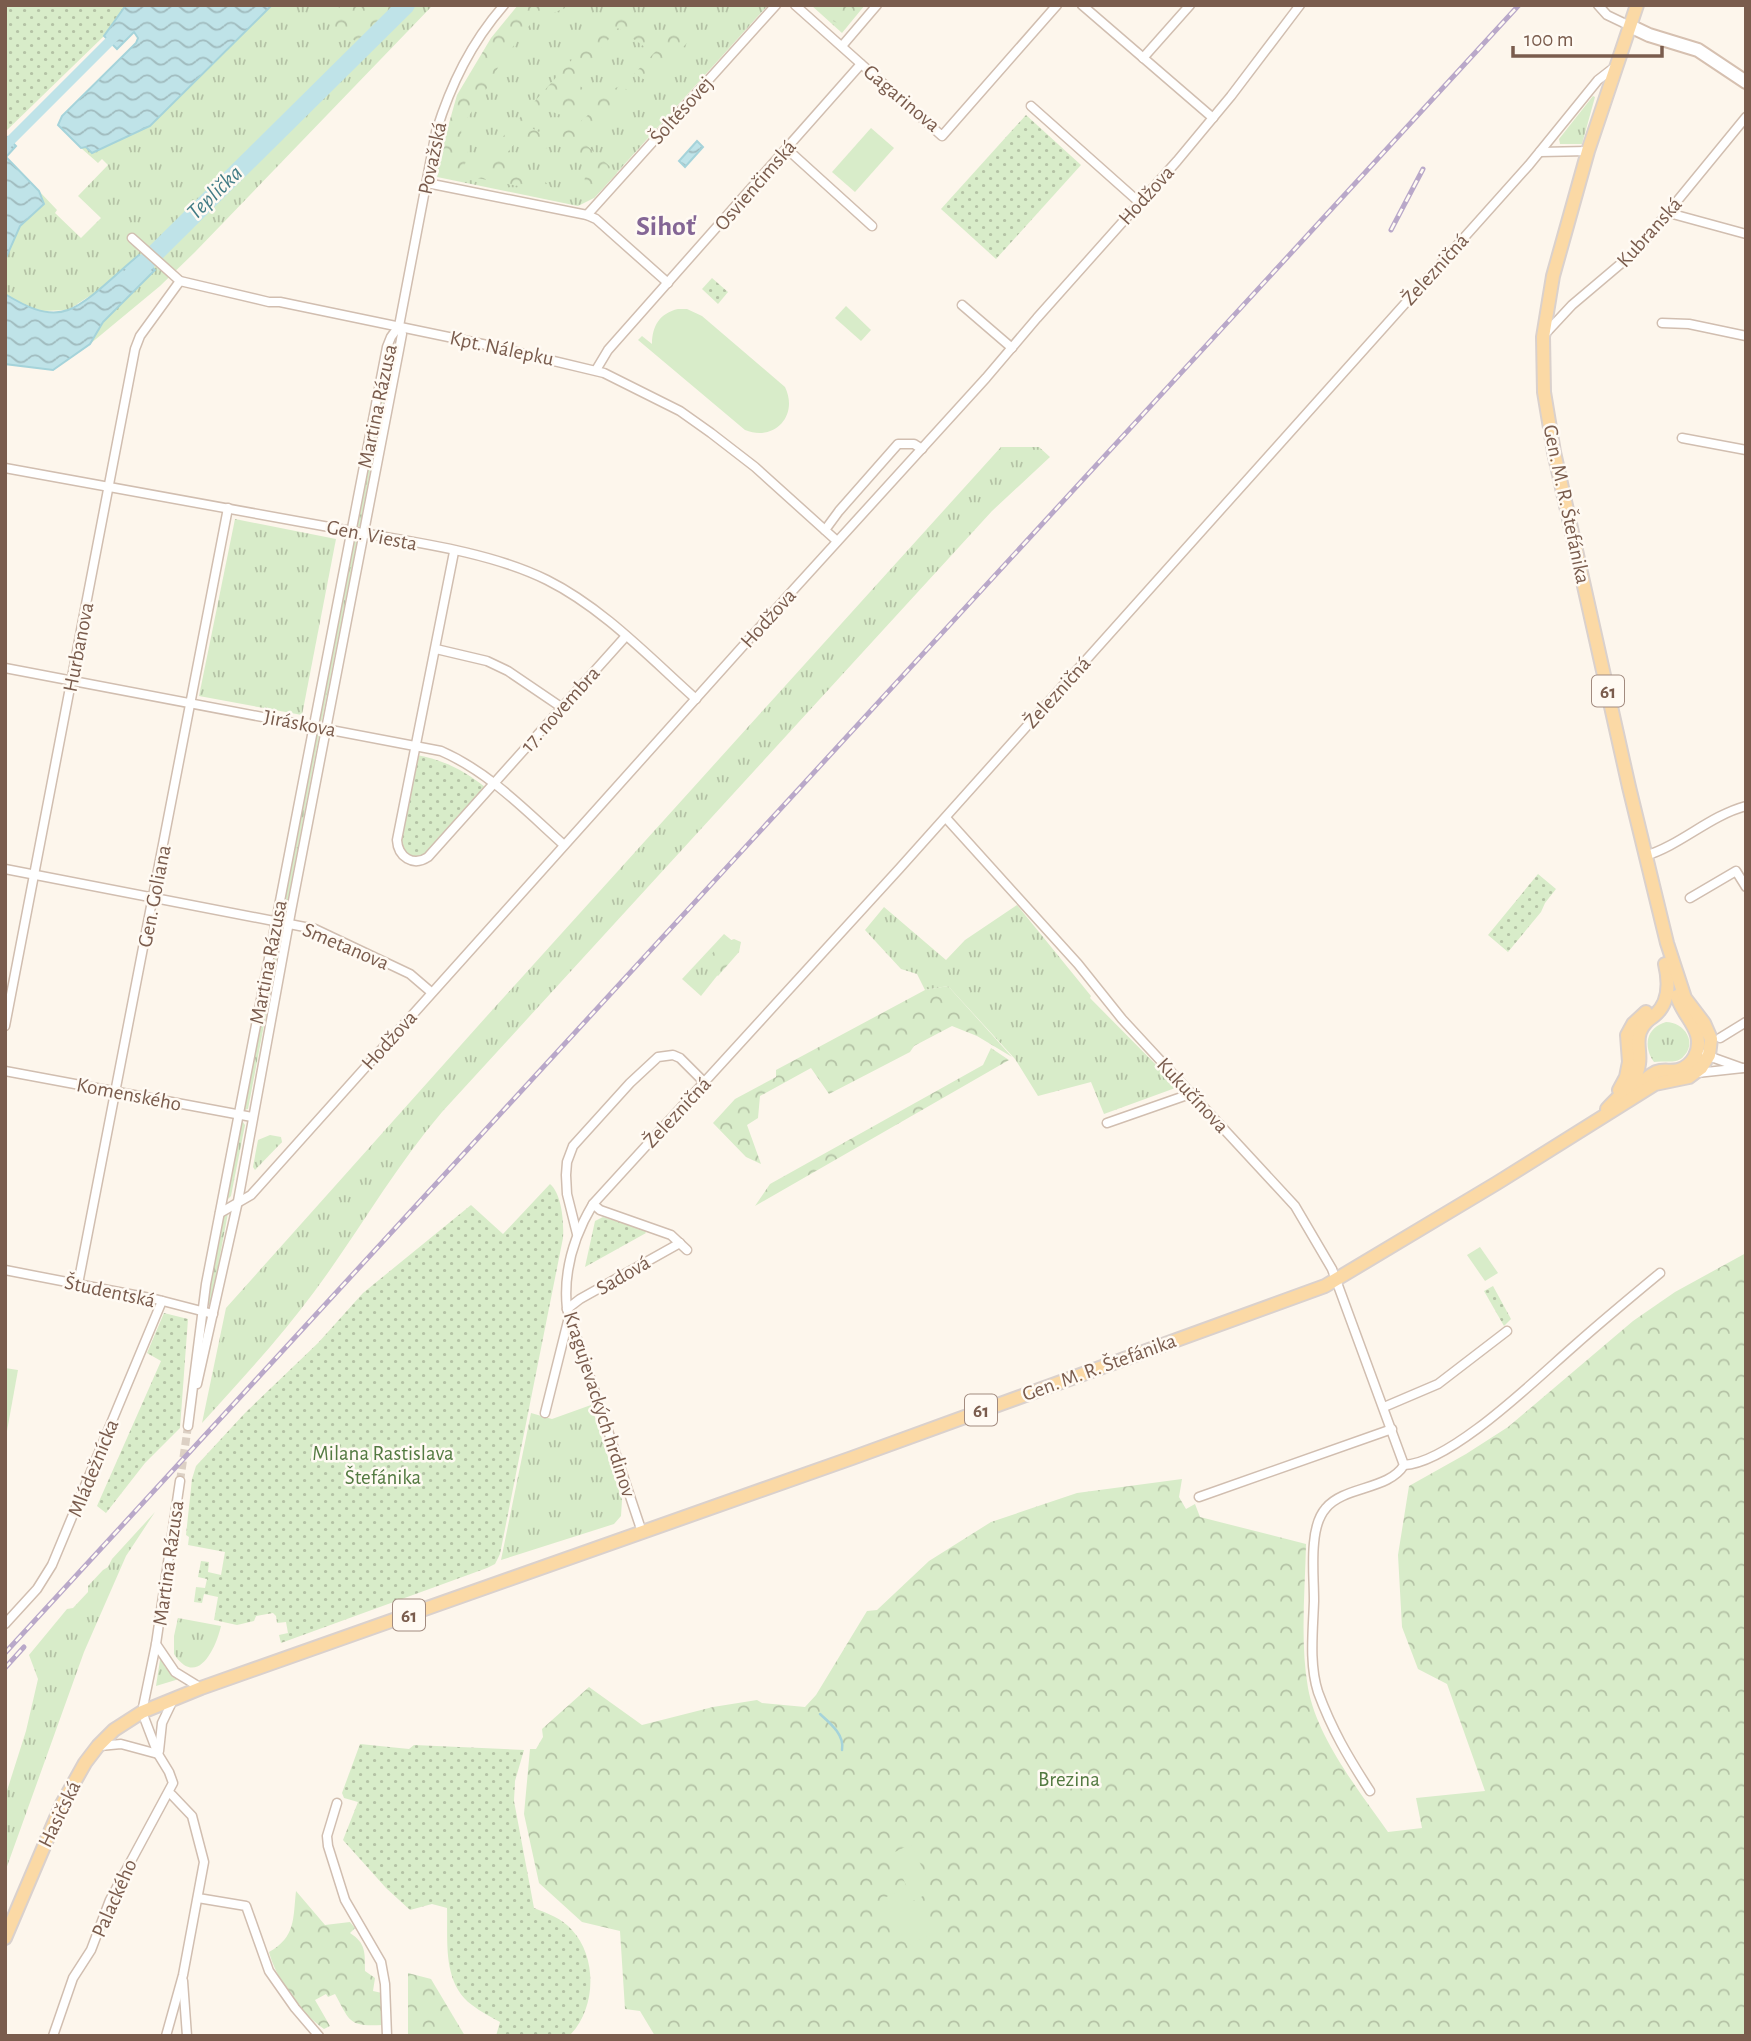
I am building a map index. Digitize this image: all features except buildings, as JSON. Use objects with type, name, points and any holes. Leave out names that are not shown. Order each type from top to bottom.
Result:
[{"type":"main road","name":"61","points":[[1588,151],[1637,5]]},
{"type":"main road","name":"Gen. M. R. Štefánika","points":[[1588,151],[1553,276],[1544,337],[1544,392],[1554,452],[1646,856]]},
{"type":"main road","name":"61","points":[[1646,856],[1678,998],[1698,1036],[1709,1046]]},
{"type":"main road","name":"61","points":[[1617,1102],[1636,1077],[1640,1061],[1637,1043],[1639,1034],[1648,1019],[1662,1008],[1670,966]]},
{"type":"main road","name":"61","points":[[1670,966],[1685,999],[1704,1023],[1709,1046]]},
{"type":"main road","points":[[1617,1102],[1629,1062],[1627,1035],[1633,1024],[1653,1006],[1670,966]]},
{"type":"main road","points":[[1633,1024],[1654,1015],[1673,1013],[1689,1021]]},
{"type":"main road","name":"61","points":[[1337,1280],[1497,1183],[1600,1116],[1655,1073],[1660,1070],[1681,1070],[1709,1046]]},
{"type":"main road","points":[[1696,1073],[1709,1046]]},
{"type":"main road","points":[[1640,1061],[1655,1073],[1672,1080]]},
{"type":"main road","name":"61","points":[[1617,1102],[1655,1084],[1696,1073]]},
{"type":"main road","name":"Gen. M. R. Štefánika","points":[[642,1532],[1337,1280]]},
{"type":"main road","name":"61","points":[[142,1712],[201,1688],[642,1532]]},
{"type":"main road","name":"Hasičská","points":[[5,1938],[62,1804],[85,1763],[114,1730],[142,1712]]},
{"type":"street","name":"Považská","points":[[399,326],[436,132],[452,86],[475,43],[503,5]]},
{"type":"street","name":"Šoltésovej","points":[[587,215],[776,5]]},
{"type":"street","name":"Gagarinova","points":[[795,5],[943,136],[1058,5]]},
{"type":"street","points":[[842,47],[877,5]]},
{"type":"street","points":[[1082,5],[1213,118]]},
{"type":"street","points":[[1143,58],[1189,5]]},
{"type":"street","name":"Hodžova","points":[[220,1213],[251,1195],[922,449],[1213,118],[1300,5]]},
{"type":"street","points":[[1598,5],[1607,15],[1649,35],[1698,50],[1746,82]]},
{"type":"street","name":"Osvienčimská","points":[[596,370],[608,350],[861,64]]},
{"type":"street","name":"Železničná","points":[[577,1234],[593,1205],[946,818],[1540,152],[1598,80],[1616,66]]},
{"type":"street","points":[[1031,106],[1140,202]]},
{"type":"street","name":"Kubranská","points":[[1544,337],[1577,301],[1626,261],[1669,213],[1746,117]]},
{"type":"street","points":[[787,149],[872,226]]},
{"type":"street","points":[[1540,152],[1588,151]]},
{"type":"street","points":[[427,183],[587,215],[596,219],[668,283]]},
{"type":"street","points":[[1669,213],[1746,234]]},
{"type":"street","name":"Kpt. Nálepku","points":[[132,238],[180,281],[596,370],[680,411],[755,467],[837,541]]},
{"type":"street","name":"Hurbanova","points":[[5,1026],[135,349],[140,336],[180,281]]},
{"type":"street","points":[[962,305],[1012,348]]},
{"type":"street","points":[[1662,323],[1689,324],[1746,337]]},
{"type":"street","name":"Martina Rázusa","points":[[399,326],[402,334],[288,924],[238,1201],[189,1423],[201,1311],[238,1115],[387,347],[399,326]]},
{"type":"street","points":[[1682,438],[1746,450]]},
{"type":"street","points":[[825,530],[898,444],[914,444],[922,449]]},
{"type":"street","name":"Gen. Viesta","points":[[5,468],[364,533],[508,565],[550,582],[600,613],[696,699]]},
{"type":"street","name":"Gen. Goliana","points":[[78,1284],[228,508]]},
{"type":"street","points":[[416,746],[454,552]]},
{"type":"street","name":"17. novembra","points":[[416,746],[397,840],[398,850],[407,859],[419,861],[428,858],[625,636]]},
{"type":"street","points":[[436,649],[487,662],[508,671],[561,707]]},
{"type":"street","name":"Jiráskova","points":[[5,667],[441,751],[463,761],[495,782],[564,845]]},
{"type":"street","points":[[1646,856],[1658,852],[1711,820],[1746,806]]},
{"type":"street","name":"Kukučínova","points":[[946,818],[1078,964],[1122,1018],[1295,1206],[1337,1280],[1404,1465]]},
{"type":"street","name":"Smetanova","points":[[5,869],[315,929],[410,974],[432,992]]},
{"type":"street","points":[[1690,898],[1736,871],[1746,887]]},
{"type":"street","points":[[1744,1068],[1724,1060],[1709,1046],[1746,1021]]},
{"type":"street","points":[[577,1234],[567,1194],[566,1175],[573,1146],[658,1057],[673,1055],[680,1058],[704,1082]]},
{"type":"street","points":[[1696,1073],[1744,1068]]},
{"type":"street","name":"Komenského","points":[[5,1071],[252,1117]]},
{"type":"street","points":[[1107,1123],[1192,1093]]},
{"type":"street","points":[[593,1205],[600,1210],[671,1235],[687,1250]]},
{"type":"street","name":"Kragujevackých hrdinov","points":[[577,1234],[566,1285],[568,1312],[642,1532]]},
{"type":"street","name":"Sadová","points":[[568,1312],[580,1299],[680,1243]]},
{"type":"street","name":"Študentská","points":[[5,1270],[214,1314]]},
{"type":"street","points":[[1370,1791],[1338,1741],[1317,1689],[1313,1648],[1314,1542],[1317,1522],[1326,1506],[1350,1493],[1388,1479],[1404,1465],[1414,1464],[1468,1435],[1507,1405],[1660,1273]]},
{"type":"street","name":"Mládežnícka","points":[[5,1624],[37,1589],[52,1565],[162,1301]]},
{"type":"street","points":[[545,1413],[568,1312]]},
{"type":"street","points":[[1384,1407],[1438,1384],[1507,1331]]},
{"type":"street","points":[[1199,1497],[1392,1429]]},
{"type":"street","name":"Martina Rázusa","points":[[142,1712],[156,1644],[180,1481]]},
{"type":"street","name":"Martina Rázusa","points":[[156,1644],[175,1672],[201,1688]]},
{"type":"street","points":[[98,1746],[121,1744],[158,1754],[162,1723],[174,1698]]},
{"type":"street","name":"Palackého","points":[[53,2036],[73,1978],[91,1950],[110,1900],[173,1783],[158,1754],[142,1712]]},
{"type":"street","points":[[166,2036],[183,1975],[204,1862],[192,1816],[172,1796]]},
{"type":"street","points":[[337,1803],[327,1836],[328,1846],[345,1900],[381,1962],[385,1984],[387,2036]]},
{"type":"street","points":[[198,1898],[246,1906],[269,1970],[295,2008],[319,2036]]},
{"type":"street","points":[[183,1975],[187,2036]]},
{"type":"street","points":[[169,2019],[187,2020]]},
{"type":"green space","points":[[5,5],[126,5],[104,36],[5,132]]},
{"type":"green space","points":[[272,5],[433,5],[195,252],[160,286],[90,344],[103,322],[155,270],[88,297],[68,310],[42,311],[24,306],[5,294],[5,260],[20,226],[44,204],[39,191],[57,210],[55,213],[81,238],[101,218],[78,196],[108,165],[102,159],[98,163],[81,148],[150,126]]},
{"type":"green space","points":[[342,5],[394,5],[357,42],[326,21]]},
{"type":"green space","points":[[518,5],[564,5],[565,8],[532,22],[501,62],[461,132],[469,147],[463,173],[436,169],[457,95],[491,38]]},
{"type":"green space","points":[[522,5],[768,5],[594,198],[578,206],[437,177],[458,101]]},
{"type":"green space","points":[[621,5],[660,40],[649,50],[618,28],[574,81],[596,99],[577,120],[547,108],[530,127],[550,138],[546,149],[525,142],[515,143],[503,158],[540,177],[558,194],[472,177],[474,169]]},
{"type":"green space","points":[[811,5],[865,5],[842,33]]},
{"type":"green space","points":[[837,5],[861,5],[846,27],[833,21]]},
{"type":"green space","points":[[676,30],[689,41],[649,82],[634,74]]},
{"type":"green space","points":[[620,86],[633,93],[584,143],[617,173],[594,198],[584,190],[586,159],[560,134],[569,125],[575,126],[587,116],[602,94]]},
{"type":"green space","points":[[1593,96],[1595,97],[1582,144],[1560,144],[1559,139]]},
{"type":"green space","points":[[1026,115],[1081,165],[996,259],[941,209]]},
{"type":"green space","points":[[871,128],[894,148],[855,192],[832,172]]},
{"type":"green space","points":[[712,278],[728,292],[718,304],[702,289]]},
{"type":"green space","points":[[846,306],[871,330],[861,341],[835,318]]},
{"type":"green space","points":[[678,309],[687,309],[702,316],[785,387],[789,408],[781,424],[765,432],[745,430],[638,340],[642,336],[652,344],[658,321]]},
{"type":"green space","points":[[392,342],[394,343],[358,527],[355,526]]},
{"type":"green space","points":[[1001,447],[1039,447],[1050,457],[992,511],[442,1112],[408,1155],[301,1309],[202,1423],[226,1308]]},
{"type":"green space","points":[[235,519],[336,539],[302,715],[199,696]]},
{"type":"green space","points":[[353,539],[357,542],[320,722],[318,721]]},
{"type":"green space","points":[[314,734],[319,736],[285,915],[281,916]]},
{"type":"green space","points":[[417,755],[454,767],[486,788],[427,854],[413,857],[404,850],[401,841]]},
{"type":"green space","points":[[1538,874],[1556,889],[1508,952],[1488,935]]},
{"type":"green space","points":[[1017,905],[1090,998],[1178,1087],[1104,1114],[1091,1082],[1038,1096],[1015,1059],[948,986],[925,990],[917,974],[901,969],[865,930],[884,907],[946,960],[965,940]]},
{"type":"green space","points":[[279,927],[282,930],[248,1109],[244,1110],[243,1108]]},
{"type":"green space","points":[[724,934],[740,947],[701,996],[682,979]]},
{"type":"green space","points":[[734,939],[741,942],[739,952],[718,976],[702,964],[719,946]]},
{"type":"green space","points":[[948,986],[1012,1057],[977,1036],[952,1026],[914,1046],[910,1052],[829,1094],[811,1068],[760,1096],[758,1118],[747,1125],[761,1164],[746,1157],[713,1123],[735,1099],[776,1077],[776,1070],[925,990]]},
{"type":"green space","points":[[1666,1022],[1683,1029],[1687,1034],[1689,1046],[1679,1060],[1654,1062],[1648,1050],[1648,1038],[1654,1029]]},
{"type":"green space","points":[[991,1048],[1009,1060],[755,1206],[770,1184],[983,1065]]},
{"type":"green space","points":[[240,1123],[245,1125],[231,1196],[226,1201]]},
{"type":"green space","points":[[270,1135],[281,1137],[282,1142],[255,1170],[253,1167],[258,1140]]},
{"type":"green space","name":"Milana Rastislava Štefánika","points":[[550,1184],[560,1202],[563,1238],[500,1554],[495,1564],[281,1643],[279,1635],[288,1633],[286,1622],[277,1623],[273,1613],[256,1616],[254,1621],[237,1625],[214,1620],[218,1597],[204,1594],[202,1603],[194,1602],[196,1587],[205,1588],[207,1579],[198,1577],[201,1561],[209,1562],[208,1572],[221,1575],[225,1552],[188,1545],[189,1537],[186,1535],[196,1466],[245,1413],[318,1343],[363,1293],[471,1205],[503,1234]]},
{"type":"green space","points":[[228,1213],[211,1304],[207,1305],[205,1303],[222,1219]]},
{"type":"green space","points":[[603,1217],[644,1230],[646,1233],[585,1267],[595,1221]]},
{"type":"green space","points":[[1480,1247],[1498,1273],[1485,1281],[1467,1255]]},
{"type":"green space","name":"Brezina","points":[[1746,1253],[1746,2036],[655,2036],[640,2011],[625,2009],[620,1931],[582,1922],[539,1883],[524,1814],[530,1749],[536,1749],[543,1737],[542,1729],[589,1687],[642,1725],[713,1707],[757,1700],[762,1703],[805,1707],[816,1695],[867,1611],[877,1610],[929,1561],[991,1522],[1077,1493],[1182,1479],[1179,1497],[1186,1509],[1195,1504],[1200,1517],[1306,1544],[1304,1653],[1308,1688],[1320,1726],[1352,1782],[1388,1832],[1422,1828],[1416,1798],[1485,1791],[1447,1684],[1418,1669],[1402,1627],[1398,1555],[1409,1486],[1508,1427],[1633,1321],[1675,1292]]},
{"type":"green space","points":[[1493,1286],[1511,1319],[1504,1326],[1484,1291]]},
{"type":"green space","points":[[164,1313],[188,1319],[180,1428],[145,1463],[106,1513],[97,1506],[161,1361],[147,1353]]},
{"type":"green space","points":[[5,1368],[18,1370],[5,1442]]},
{"type":"green space","points":[[591,1405],[622,1500],[621,1516],[614,1524],[501,1560],[531,1413],[552,1419]]},
{"type":"green space","points":[[155,1512],[126,1556],[84,1652],[5,1872],[5,1797],[26,1731],[38,1679],[29,1655],[67,1609],[73,1608],[88,1592],[88,1586]]},
{"type":"green space","points":[[178,1618],[221,1626],[210,1654],[198,1666],[182,1664],[174,1654]]},
{"type":"green space","points":[[160,1660],[165,1667],[179,1679],[156,1686]]},
{"type":"green space","points":[[360,1744],[409,1749],[414,1745],[524,1750],[515,1781],[514,1801],[534,1908],[559,1919],[572,1930],[586,1955],[590,1969],[589,1998],[585,2012],[569,2036],[496,2036],[500,2022],[462,1996],[451,1973],[447,1947],[447,1908],[432,1904],[410,1910],[386,1888],[343,1840],[358,1802],[344,1798],[342,1793]]},
{"type":"green space","points":[[911,1844],[933,1891],[913,1901],[930,1935],[907,1946],[884,1898],[907,1887],[891,1854]]},
{"type":"green space","points":[[296,1891],[325,1925],[350,1922],[355,1928],[350,1933],[364,1949],[365,1971],[375,1978],[373,1991],[382,1993],[383,2025],[356,2023],[348,2016],[335,1994],[328,1997],[326,1994],[315,2000],[330,2026],[324,2029],[290,1995],[269,1952],[289,1933]]},
{"type":"green space","points":[[408,1973],[431,1979],[465,2036],[408,2036]]},
{"type":"water","points":[[126,5],[272,5],[150,126],[92,153],[86,147],[81,148],[58,125],[62,116],[136,43],[138,38],[134,32],[117,49],[104,36]]},
{"type":"water","points":[[5,135],[16,146],[6,157],[39,191],[44,204],[20,226],[5,260]]},
{"type":"water","points":[[697,141],[703,147],[685,167],[679,161]]},
{"type":"water","points":[[139,255],[155,270],[103,322],[90,344],[53,370],[5,364],[5,294],[43,311],[68,310],[95,293]]},
{"type":"waterway","name":"Teplička","points":[[130,278],[406,5]]},
{"type":"waterway","points":[[5,146],[119,32]]},
{"type":"waterway","points":[[820,1714],[839,1734],[842,1750]]},
{"type":"tunnel","points":[[180,1481],[188,1426]]},
{"type":"railway","points":[[5,1653],[1519,5]]},
{"type":"railway","points":[[1391,230],[1423,169]]},
{"type":"railway","points":[[5,1668],[24,1647]]},
{"type":"district","name":"Sihoť","points":[[666,225]]}]
